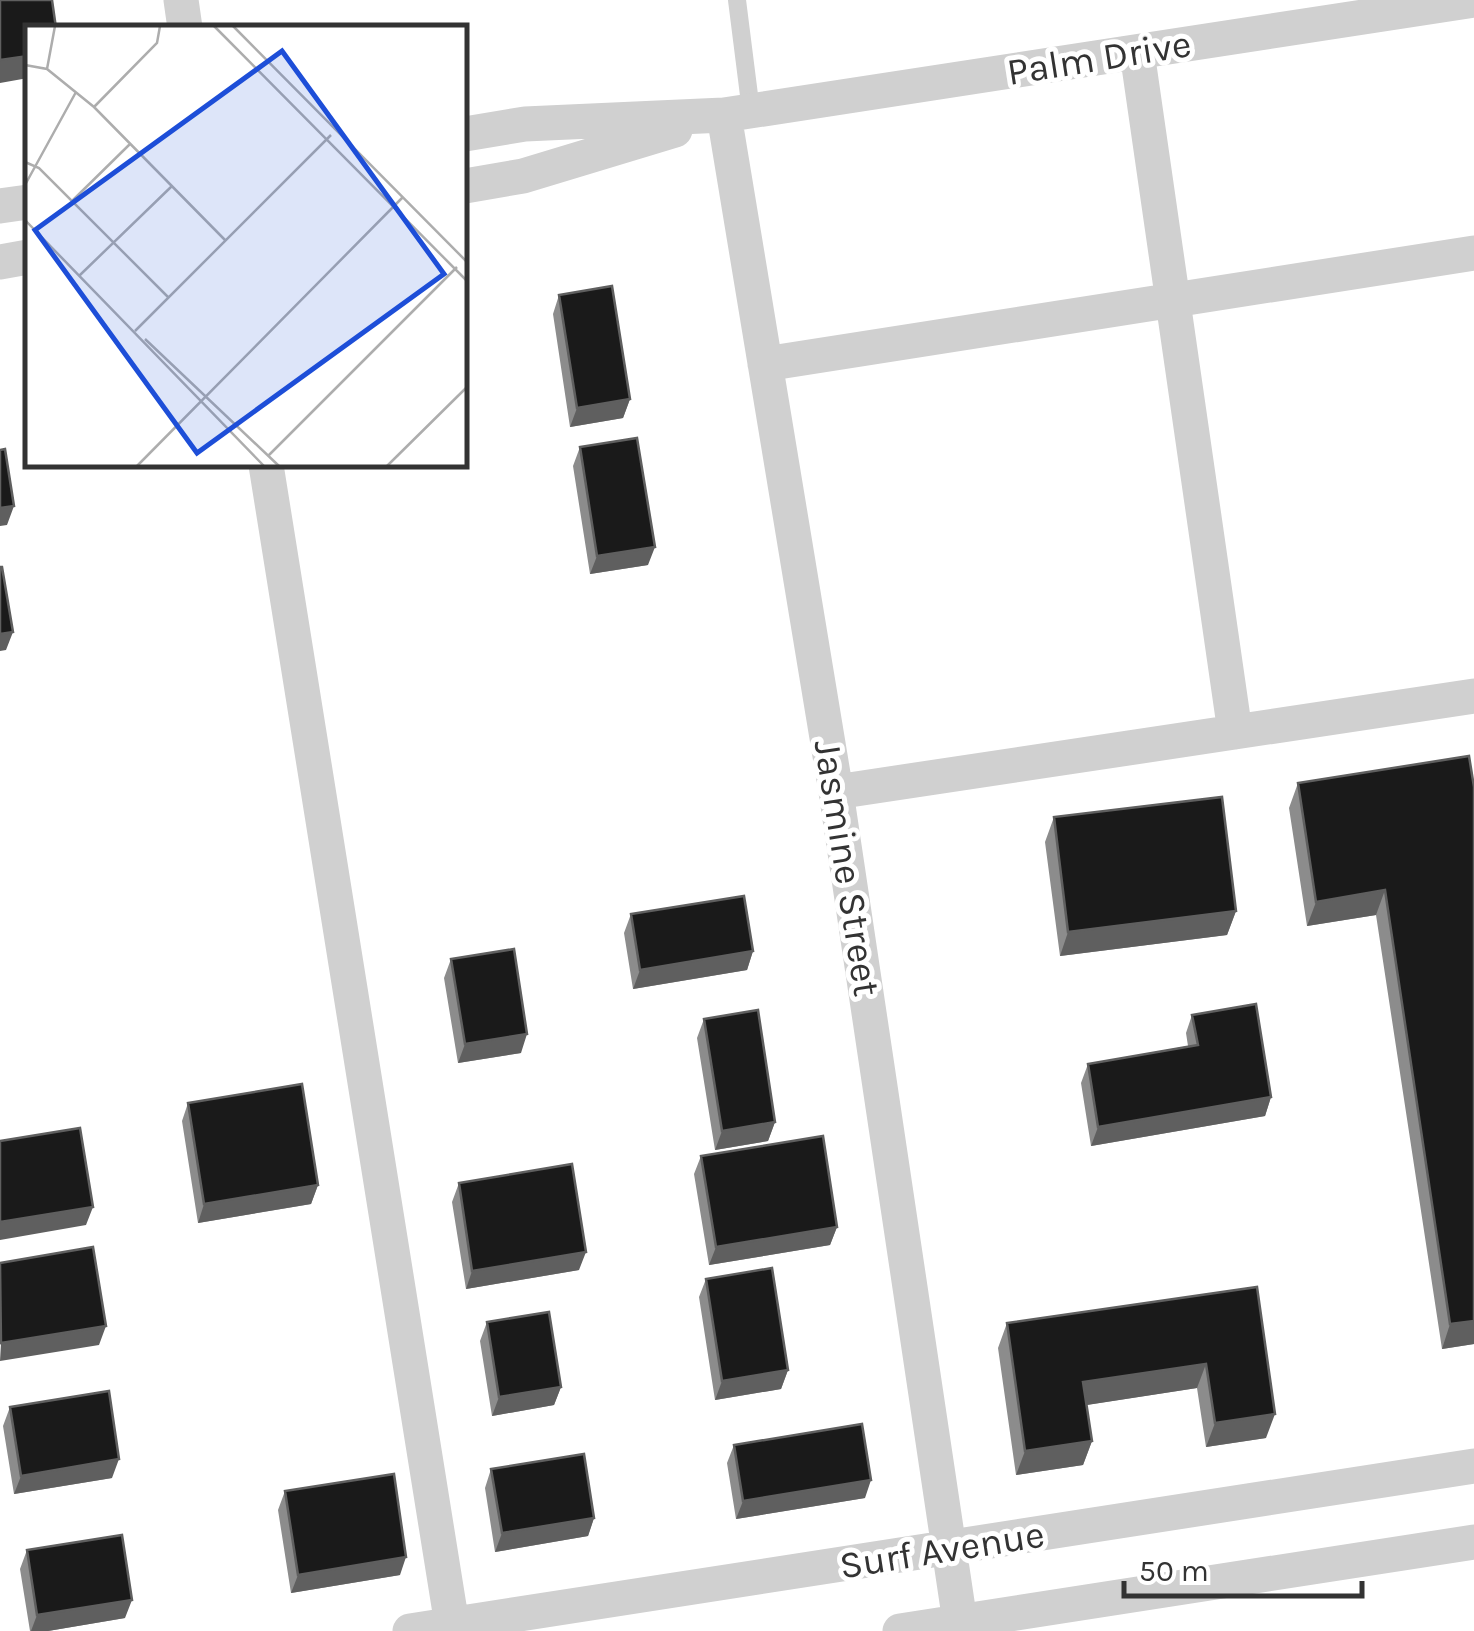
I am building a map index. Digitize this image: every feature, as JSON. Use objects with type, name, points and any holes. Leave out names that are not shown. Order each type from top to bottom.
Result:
[{"type":"street","points":[[180,0],[184,25]]},
{"type":"street","name":"Palm Drive","points":[[468,133],[524,124],[737,113],[1474,0]]},
{"type":"street","points":[[1138,52],[1235,732]]},
{"type":"street","name":"Palm Drive","points":[[468,185],[524,176],[737,113]]},
{"type":"street","name":"Jasmine Street","points":[[737,113],[765,364],[836,792],[960,1622]]},
{"type":"street","points":[[0,206],[25,202]]},
{"type":"street","points":[[765,364],[1474,253]]},
{"type":"street","points":[[0,262],[25,258]]},
{"type":"street","points":[[266,468],[452,1628]]},
{"type":"street","points":[[836,792],[1474,696]]},
{"type":"street","name":"Surf Avenue","points":[[410,1631],[452,1628],[1474,1466]]},
{"type":"street","name":"Surf Avenue","points":[[900,1631],[1474,1542]]},
{"type":"lane","points":[[737,0],[737,113]]},
{"type":"building","points":[[0,0],[52,0],[56,25],[25,25],[25,56],[0,60]]},
{"type":"building","points":[[612,286],[630,399],[577,408],[559,295]]},
{"type":"building","points":[[637,438],[655,547],[597,556],[580,447]]},
{"type":"building","points":[[5,449],[14,506],[0,508],[0,450]]},
{"type":"building","points":[[0,567],[13,632],[0,634]]},
{"type":"building","points":[[1469,756],[1474,787],[1474,1321],[1450,1324],[1385,890],[1316,902],[1298,783]]},
{"type":"building","points":[[1222,797],[1236,911],[1068,932],[1054,817]]},
{"type":"building","points":[[744,896],[753,951],[640,970],[631,914]]},
{"type":"building","points":[[514,949],[527,1034],[465,1044],[451,959]]},
{"type":"building","points":[[1256,1004],[1271,1097],[1098,1127],[1088,1064],[1198,1045],[1192,1015]]},
{"type":"building","points":[[758,1010],[775,1122],[722,1131],[704,1019]]},
{"type":"building","points":[[302,1084],[318,1185],[204,1204],[188,1103]]},
{"type":"building","points":[[80,1128],[93,1207],[0,1222],[0,1141]]},
{"type":"building","points":[[823,1136],[837,1227],[716,1247],[701,1156]]},
{"type":"building","points":[[572,1164],[586,1252],[472,1271],[459,1183]]},
{"type":"building","points":[[93,1247],[106,1326],[1,1343],[0,1263]]},
{"type":"building","points":[[772,1268],[788,1370],[722,1381],[706,1279]]},
{"type":"building","points":[[1257,1287],[1275,1414],[1215,1423],[1206,1364],[1083,1382],[1092,1441],[1025,1451],[1007,1323]]},
{"type":"building","points":[[549,1312],[561,1387],[499,1397],[487,1322]]},
{"type":"building","points":[[109,1391],[119,1459],[21,1476],[10,1407]]},
{"type":"building","points":[[862,1424],[871,1480],[743,1501],[734,1445]]},
{"type":"building","points":[[584,1454],[594,1518],[502,1533],[491,1469]]},
{"type":"building","points":[[394,1474],[406,1557],[298,1575],[285,1491]]},
{"type":"building","points":[[122,1535],[132,1600],[37,1615],[27,1550]]}]
